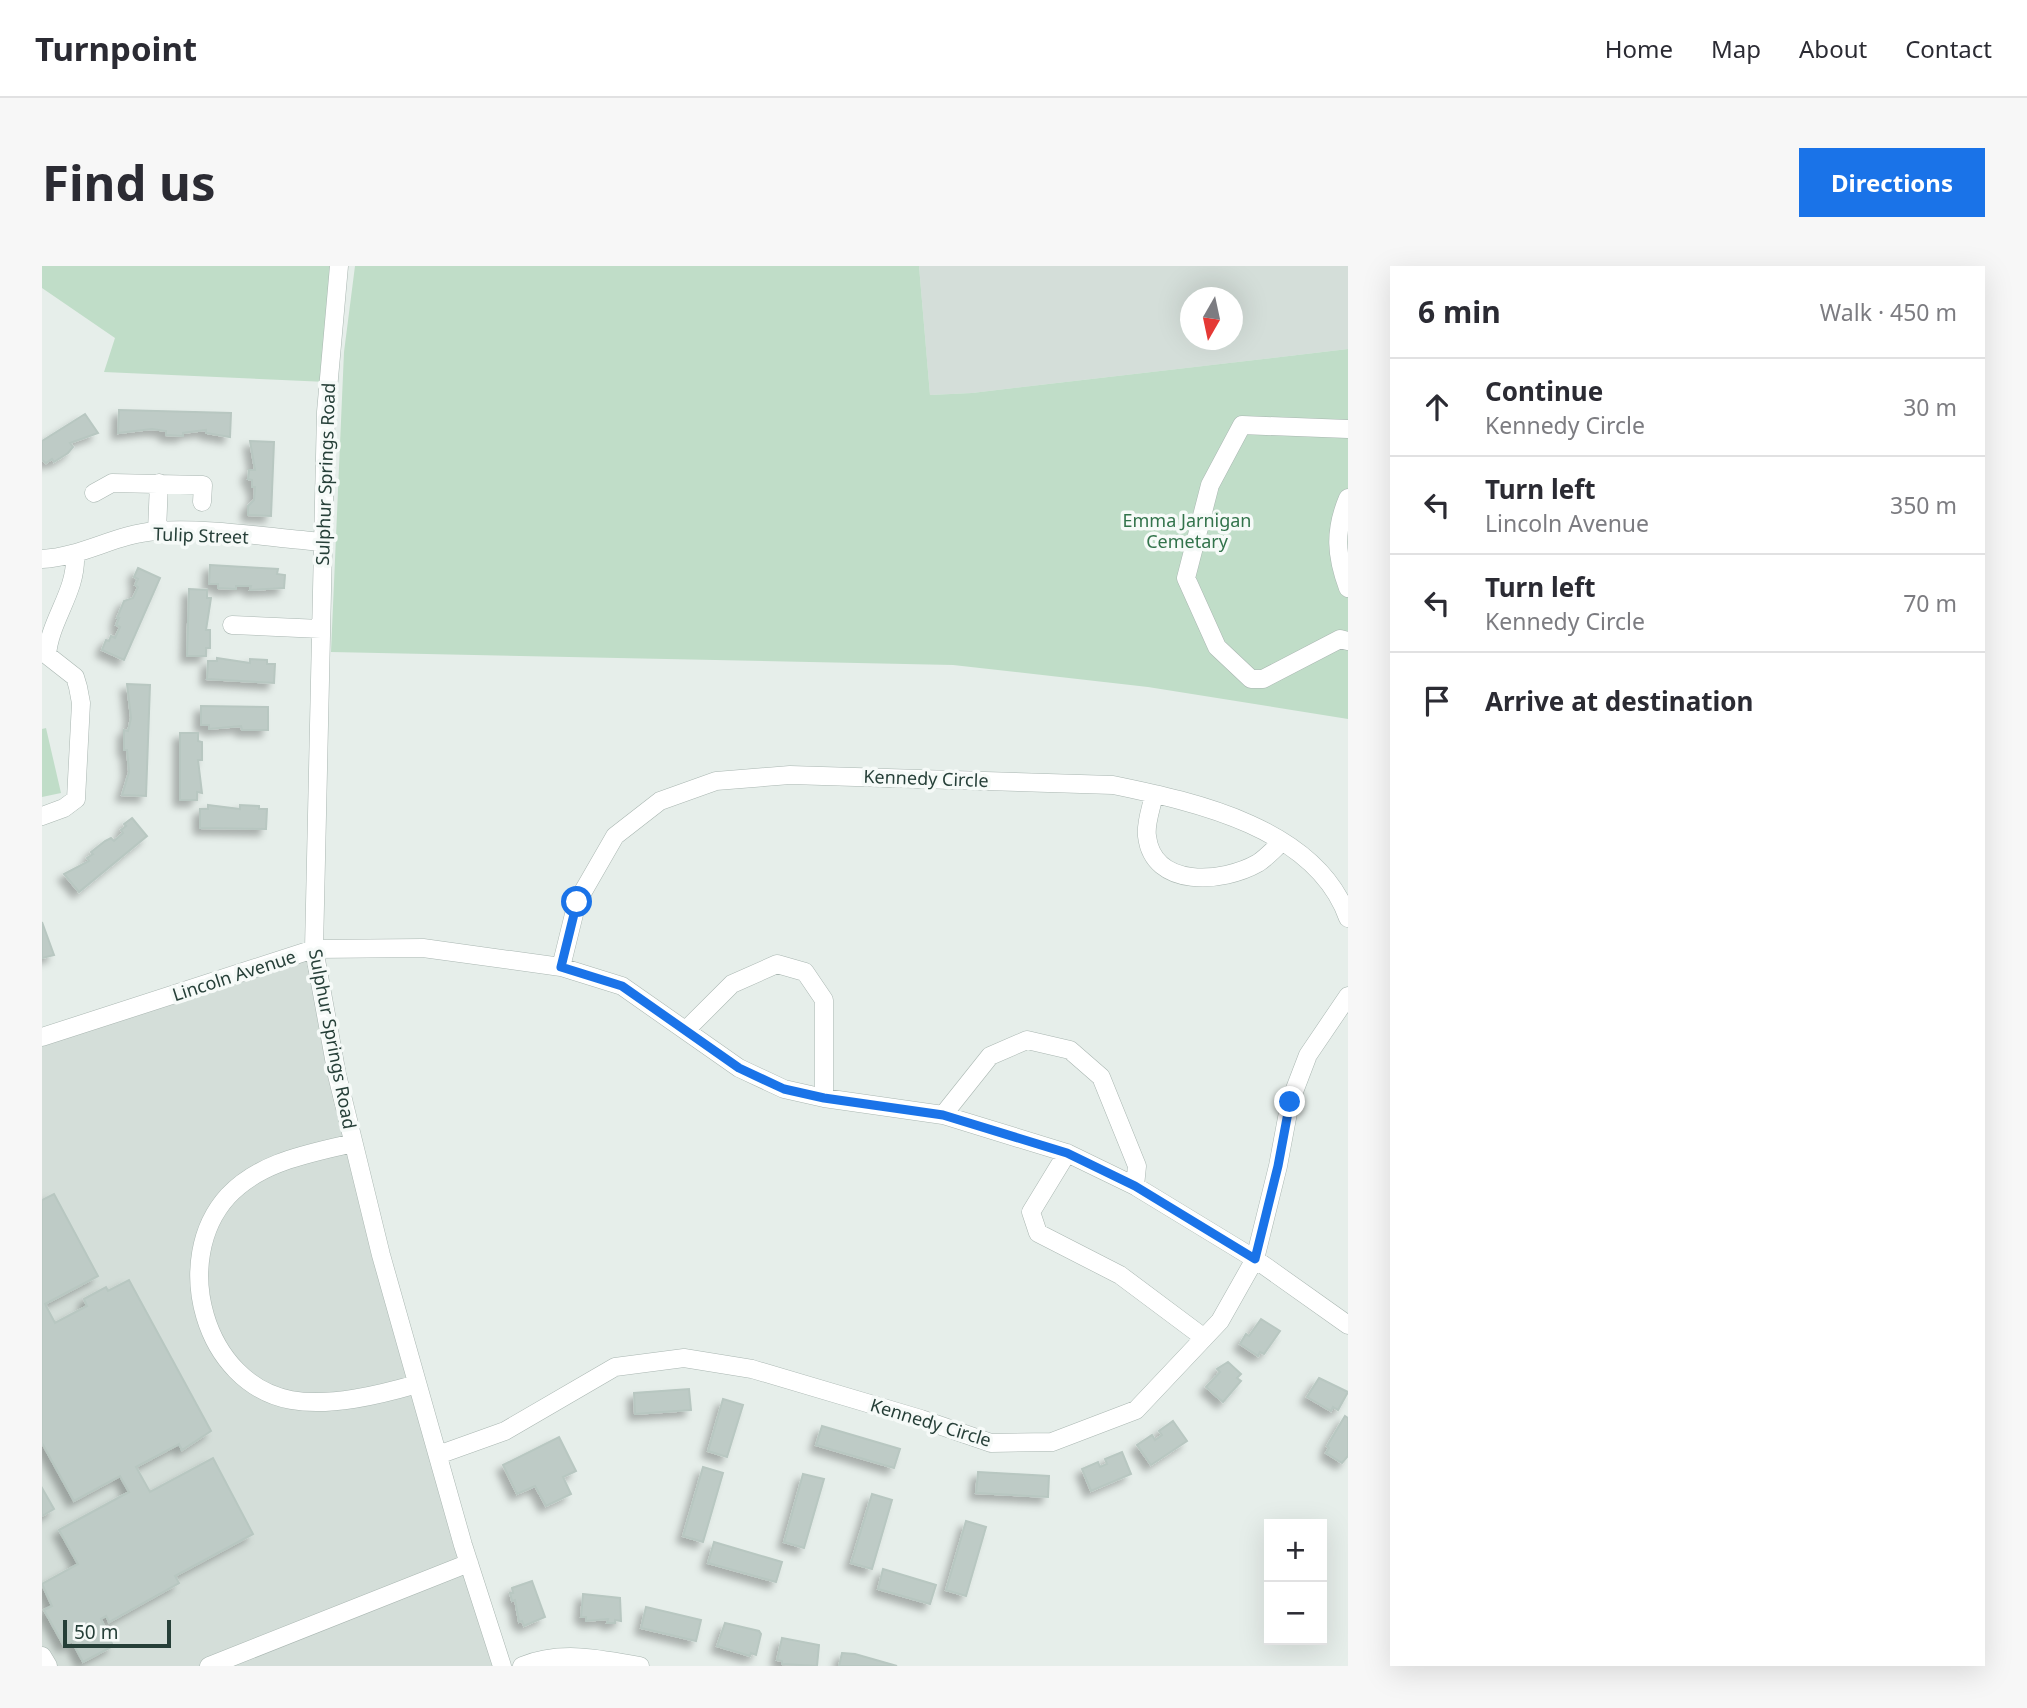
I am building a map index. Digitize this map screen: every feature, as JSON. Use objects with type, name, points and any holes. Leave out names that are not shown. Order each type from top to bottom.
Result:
[{"type":"street","name":"Sulphur Springs Road","points":[[338,266],[326,399],[314,949],[337,1075],[353,1143],[417,1384],[468,1563],[502,1666]]},
{"type":"street","points":[[1348,429],[1242,425],[1210,485],[1186,578],[1217,647],[1251,679],[1263,679],[1340,639],[1348,641]]},
{"type":"street","points":[[94,493],[112,483],[203,485],[202,502]]},
{"type":"street","points":[[157,531],[159,483]]},
{"type":"street","points":[[1348,498],[1338,521],[1337,559],[1348,588]]},
{"type":"street","name":"Tulip Street","points":[[42,559],[75,555],[115,538],[157,531],[323,542]]},
{"type":"street","points":[[42,816],[64,808],[76,799],[81,703],[75,677],[45,656],[73,586],[75,555]]},
{"type":"street","points":[[232,625],[321,629]]},
{"type":"street","name":"Kennedy Circle","points":[[561,967],[577,902],[615,836],[660,801],[716,781],[790,775],[923,777],[1113,785],[1154,794],[1212,811],[1282,842],[1317,868],[1343,905],[1348,918]]},
{"type":"street","points":[[1154,794],[1146,835],[1155,860],[1167,869],[1193,878],[1221,877],[1258,863],[1282,842]]},
{"type":"street","name":"Lincoln Avenue","points":[[42,1037],[314,949],[423,948],[561,967],[622,986],[739,1068],[784,1089],[824,1098],[943,1115],[1067,1153],[1135,1186],[1255,1259],[1348,1325]]},
{"type":"street","points":[[686,1030],[732,984],[777,964],[805,972],[824,1000],[824,1098]]},
{"type":"street","name":"Kennedy Circle","points":[[438,1455],[505,1432],[615,1367],[684,1358],[752,1369],[921,1419],[991,1443],[1052,1442],[1136,1410],[1220,1321],[1255,1259],[1278,1166],[1290,1102],[1308,1055],[1348,996]]},
{"type":"street","points":[[943,1115],[990,1056],[1027,1040],[1070,1051],[1101,1077],[1137,1166],[1135,1186]]},
{"type":"street","points":[[353,1143],[285,1160],[261,1171],[228,1196],[209,1224],[201,1248],[197,1268],[199,1294],[218,1346],[249,1383],[273,1394],[291,1400],[322,1402],[417,1384]]},
{"type":"street","points":[[1067,1153],[1031,1212],[1038,1233],[1120,1275],[1203,1337]]},
{"type":"street","points":[[209,1666],[468,1563]]},
{"type":"street","points":[[522,1666],[534,1661],[579,1655],[640,1666]]},
{"type":"street","points":[[42,1656],[48,1666]]},
{"type":"shaded area","points":[[919,266],[1348,266],[1348,349],[972,393],[930,395]]},
{"type":"shaded area","points":[[314,949],[337,1075],[502,1666],[42,1666],[42,1037]]},
{"type":"green space","points":[[42,266],[339,266],[327,382],[104,372],[115,338],[42,288]]},
{"type":"green space","name":"Emma Jarnigan Cemetary","points":[[355,266],[919,266],[930,395],[972,393],[1348,349],[1348,719],[1148,687],[953,665],[331,652],[344,352]]},
{"type":"green space","points":[[46,728],[61,793],[42,797],[42,729]]},
{"type":"building","points":[[119,410],[231,413],[230,437],[206,433],[206,430],[183,433],[183,436],[166,435],[166,431],[152,429],[118,433]]},
{"type":"building","points":[[85,414],[98,433],[70,443],[73,447],[68,453],[54,462],[52,459],[46,463],[42,460],[42,441]]},
{"type":"building","points":[[250,441],[274,442],[271,516],[248,515],[248,506],[254,500],[255,487],[252,487],[252,480],[248,479],[249,470],[255,470]]},
{"type":"building","points":[[210,565],[278,569],[277,574],[285,575],[284,588],[218,588],[218,584],[209,584]]},
{"type":"building","points":[[138,568],[160,578],[124,660],[102,650],[106,640],[109,641],[111,636],[115,638],[120,627],[116,625],[117,618],[124,601],[133,598],[138,587],[135,585],[138,579],[134,577]]},
{"type":"building","points":[[189,589],[207,590],[207,598],[211,598],[206,630],[210,630],[210,648],[206,648],[206,656],[187,656]]},
{"type":"building","points":[[217,658],[250,663],[250,659],[267,660],[267,664],[275,664],[274,683],[207,679],[208,661],[217,661]]},
{"type":"building","points":[[127,684],[150,685],[146,796],[122,795],[129,772],[127,750],[124,750],[124,730],[128,731],[131,718]]},
{"type":"building","points":[[201,706],[268,707],[268,730],[242,730],[241,726],[209,729],[209,725],[201,725]]},
{"type":"building","points":[[180,733],[198,733],[198,741],[202,742],[202,760],[198,760],[202,793],[197,792],[197,800],[180,800]]},
{"type":"building","points":[[208,805],[240,809],[240,805],[259,806],[259,809],[267,809],[266,829],[200,828],[200,809],[208,809]]},
{"type":"building","points":[[132,818],[147,836],[79,892],[64,874],[89,861],[87,858],[93,854],[91,852],[105,841],[111,838],[114,841],[123,833],[121,830],[126,826],[124,824]]},
{"type":"building","points":[[42,922],[54,955],[42,958]]},
{"type":"building","points":[[54,1194],[98,1276],[45,1304],[55,1323],[87,1306],[84,1299],[106,1287],[108,1291],[129,1280],[211,1431],[182,1450],[179,1444],[136,1467],[150,1492],[213,1458],[253,1534],[175,1576],[179,1583],[109,1622],[106,1616],[101,1619],[113,1646],[83,1662],[72,1641],[64,1646],[44,1610],[52,1606],[42,1584],[78,1564],[59,1530],[129,1492],[120,1476],[74,1501],[42,1443],[42,1200]]},
{"type":"building","points":[[1261,1319],[1280,1331],[1264,1354],[1260,1352],[1258,1356],[1240,1344]]},
{"type":"building","points":[[1228,1362],[1241,1374],[1237,1378],[1241,1381],[1223,1402],[1206,1387],[1220,1372],[1217,1369]]},
{"type":"building","points":[[1319,1378],[1348,1392],[1338,1410],[1333,1407],[1331,1411],[1307,1397]]},
{"type":"building","points":[[689,1389],[691,1410],[635,1414],[634,1393]]},
{"type":"building","points":[[723,1399],[743,1405],[727,1457],[708,1451]]},
{"type":"building","points":[[1345,1416],[1348,1418],[1348,1456],[1342,1463],[1326,1453],[1329,1448],[1327,1446]]},
{"type":"building","points":[[1173,1421],[1187,1441],[1151,1465],[1137,1445],[1152,1435],[1155,1440],[1162,1435],[1159,1431]]},
{"type":"building","points":[[822,1426],[900,1449],[894,1468],[816,1445]]},
{"type":"building","points":[[559,1437],[576,1471],[563,1477],[571,1494],[546,1506],[535,1486],[517,1494],[503,1465]]},
{"type":"building","points":[[1122,1452],[1131,1474],[1091,1491],[1082,1469],[1098,1462],[1100,1467],[1107,1464],[1105,1459]]},
{"type":"building","points":[[703,1467],[723,1473],[703,1542],[683,1536]]},
{"type":"building","points":[[978,1472],[1049,1476],[1048,1497],[976,1493]]},
{"type":"building","points":[[803,1474],[824,1479],[804,1548],[784,1542]]},
{"type":"building","points":[[42,1488],[54,1509],[42,1516]]},
{"type":"building","points":[[872,1494],[892,1500],[872,1569],[851,1563]]},
{"type":"building","points":[[966,1521],[986,1527],[966,1596],[946,1590]]},
{"type":"building","points":[[714,1542],[782,1562],[776,1582],[708,1563]]},
{"type":"building","points":[[883,1569],[936,1585],[930,1604],[878,1589]]},
{"type":"building","points":[[532,1581],[545,1617],[524,1626],[522,1621],[519,1622],[515,1600],[512,1601],[510,1593],[513,1593],[512,1588]]},
{"type":"building","points":[[583,1594],[620,1598],[621,1621],[586,1621],[586,1617],[581,1617]]},
{"type":"building","points":[[646,1607],[701,1620],[696,1641],[641,1628]]},
{"type":"building","points":[[725,1623],[759,1631],[761,1634],[756,1655],[751,1653],[750,1656],[717,1646]]},
{"type":"building","points":[[782,1638],[819,1645],[817,1666],[782,1664],[782,1661],[777,1660]]},
{"type":"building","points":[[842,1653],[855,1654],[897,1666],[839,1666]]},
{"type":"route","points":[[577,902],[561,967],[622,986],[739,1068],[784,1089],[824,1098],[943,1115],[1067,1153],[1135,1186],[1255,1259],[1278,1166],[1290,1102]]}]
